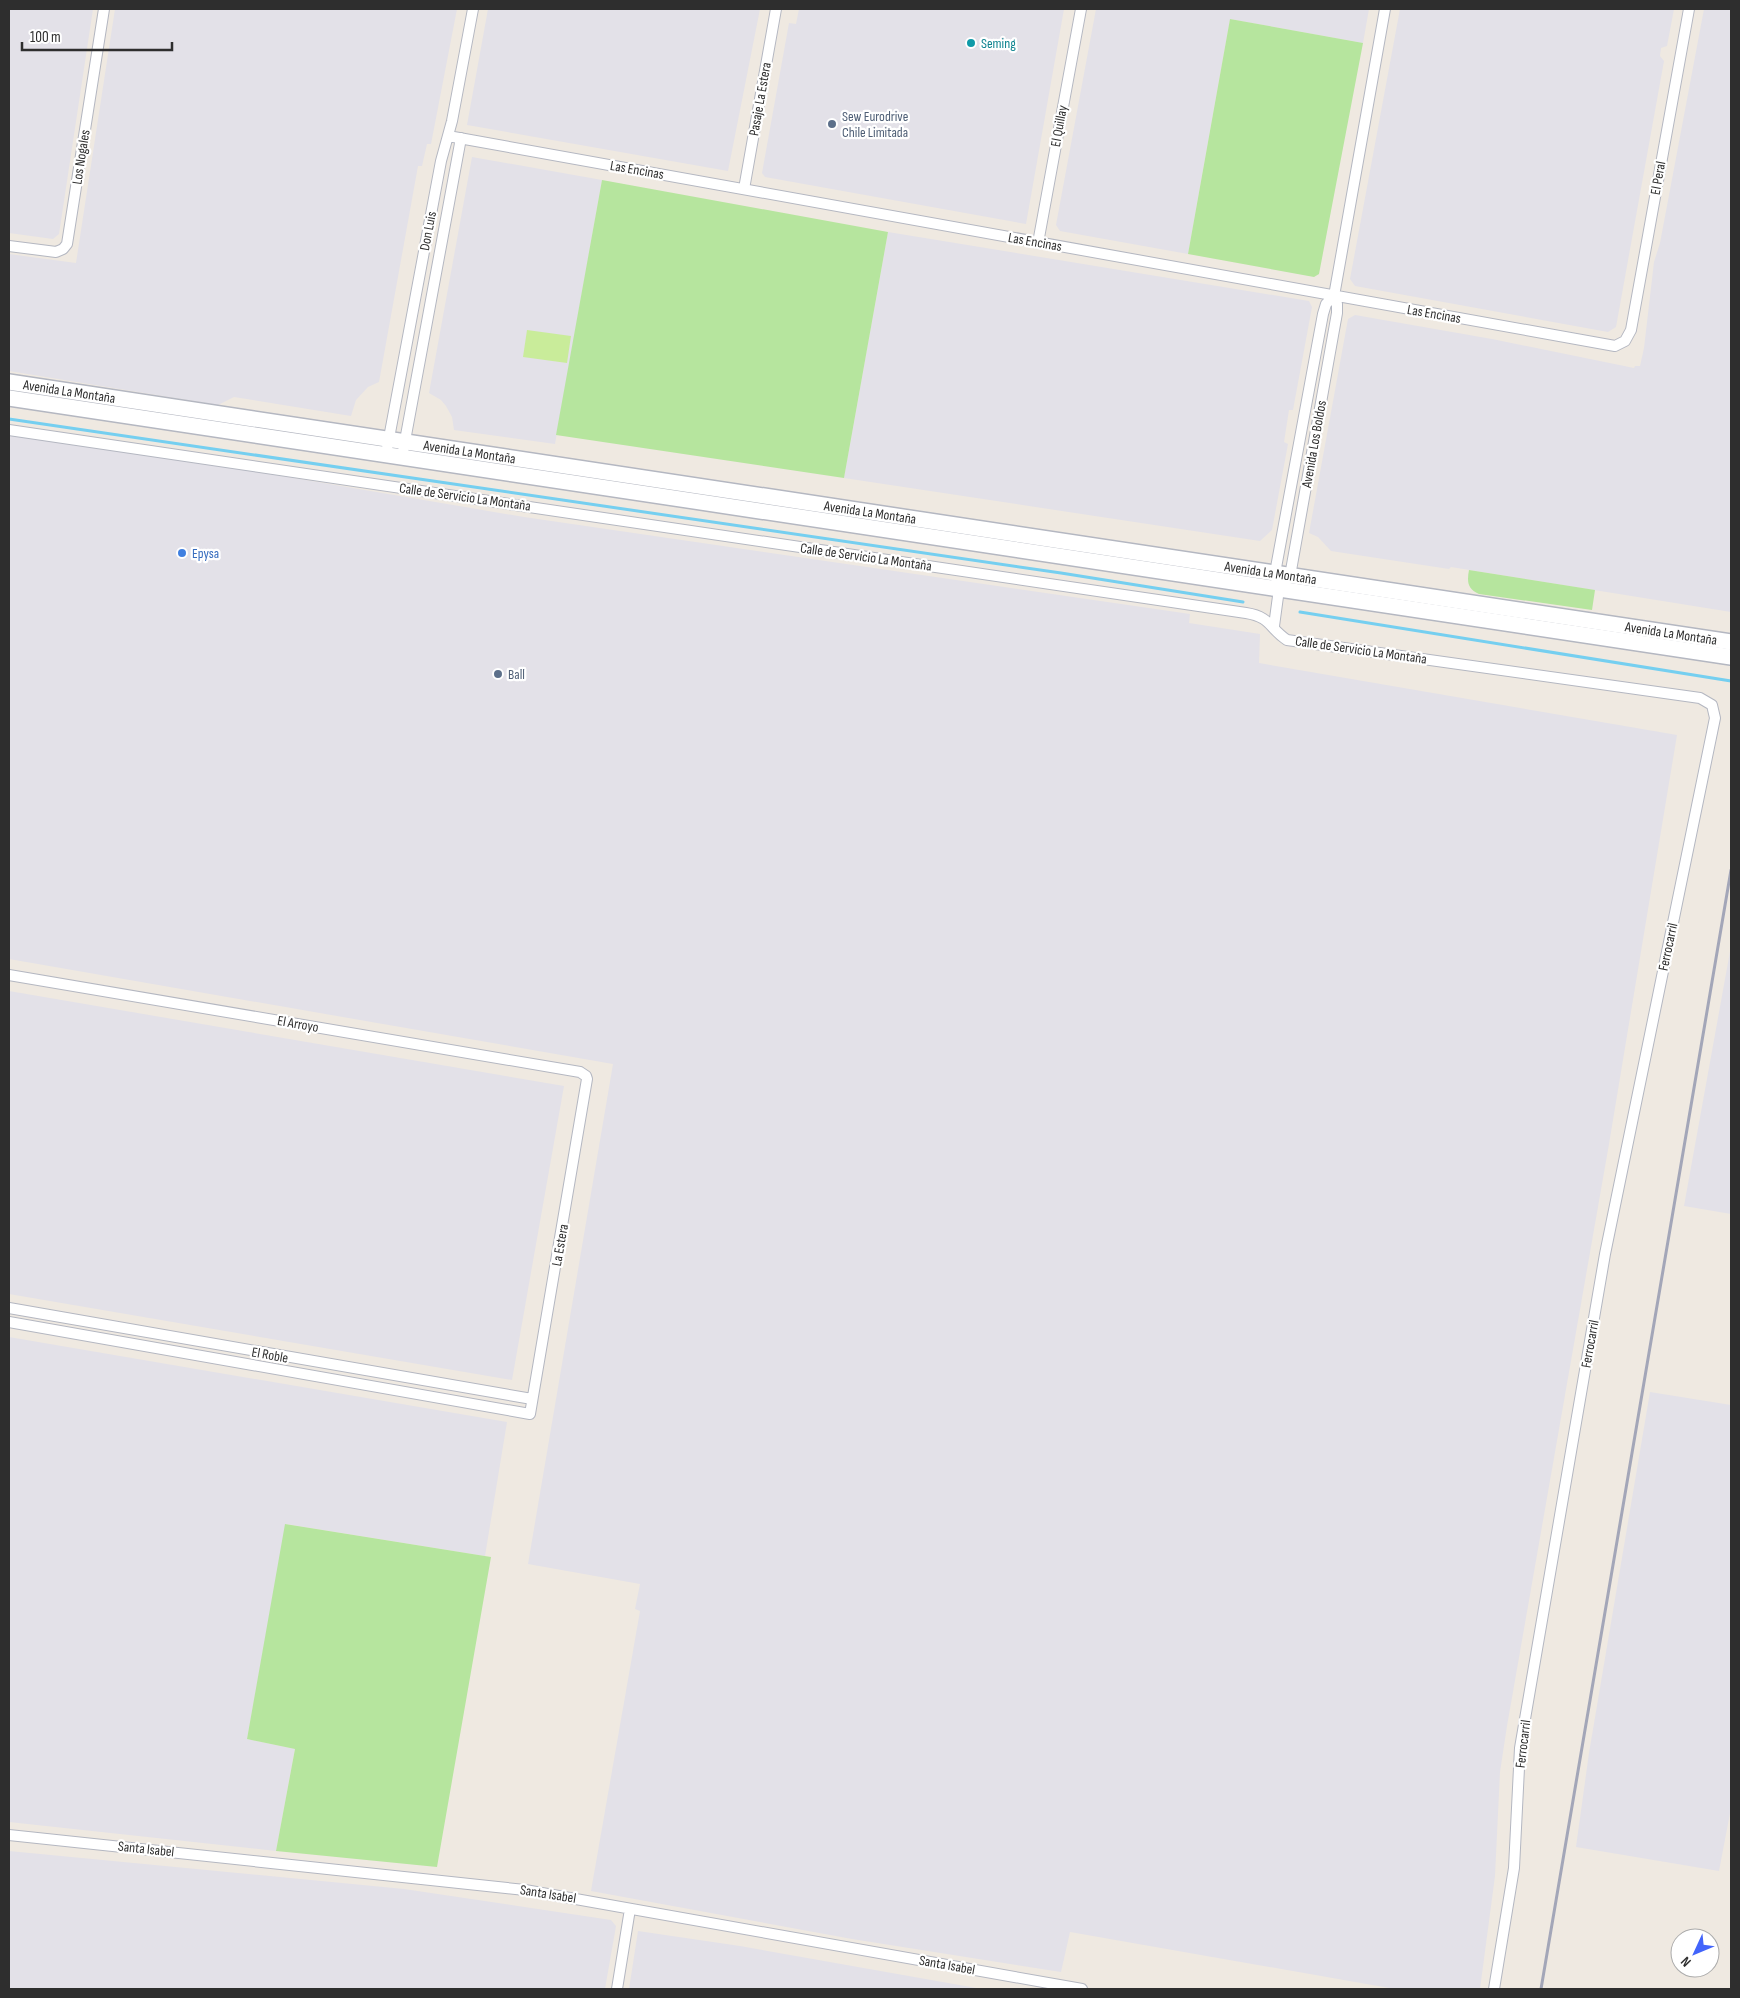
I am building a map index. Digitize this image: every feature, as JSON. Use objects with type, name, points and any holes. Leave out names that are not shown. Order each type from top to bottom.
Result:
[{"type":"main road","name":"Avenida La Montaña","points":[[9,382],[305,426],[387,447]]},
{"type":"main road","name":"Avenida La Montaña","points":[[9,398],[303,442],[404,449],[1274,573],[1731,642]]},
{"type":"main road","points":[[303,442],[305,426]]},
{"type":"main road","name":"Avenida La Montaña","points":[[404,449],[1279,589],[1731,657]]},
{"type":"street","name":"Los Nogales","points":[[9,246],[56,252],[68,244],[104,9]]},
{"type":"street","name":"Don Luis","points":[[387,447],[441,161],[448,136],[473,9]]},
{"type":"street","name":"Pasaje La Estera","points":[[744,190],[776,9]]},
{"type":"street","name":"El Quillay","points":[[1038,242],[1081,9]]},
{"type":"street","name":"Avenida Los Boldos","points":[[1290,576],[1337,313],[1337,304],[1334,296],[1385,9]]},
{"type":"street","name":"El Peral","points":[[1622,344],[1628,338],[1631,330],[1689,9]]},
{"type":"street","name":"Las Encinas","points":[[448,136],[1611,346],[1622,344]]},
{"type":"street","points":[[404,449],[461,138]]},
{"type":"street","name":"Avenida Los Boldos","points":[[1274,626],[1279,589],[1274,573],[1323,314],[1326,304],[1334,296]]},
{"type":"street","name":"Calle de Servicio La Montaña","points":[[9,430],[1259,615],[1274,626],[1280,635],[1287,640],[1700,698],[1712,705]]},
{"type":"street","points":[[1279,589],[1290,576]]},
{"type":"street","name":"Ferrocarril","points":[[1494,1989],[1514,1868],[1520,1748],[1605,1254],[1715,718],[1712,705]]},
{"type":"street","name":"El Arroyo","points":[[9,975],[580,1072],[586,1076]]},
{"type":"street","name":"La Estera","points":[[530,1414],[576,1150],[587,1082],[586,1076]]},
{"type":"street","name":"El Roble","points":[[9,1308],[532,1400]]},
{"type":"street","name":"El Roble","points":[[9,1322],[530,1414]]},
{"type":"street","name":"Santa Isabel","points":[[9,1835],[481,1884],[566,1896],[1082,1989]]},
{"type":"street","points":[[617,1989],[630,1909]]},
{"type":"shaded area","points":[[9,9],[93,9],[59,234],[53,239],[9,233]]},
{"type":"shaded area","points":[[115,9],[457,9],[431,144],[427,144],[422,166],[418,166],[379,382],[368,387],[356,400],[351,416],[234,397],[218,405],[9,371],[9,254],[76,263]]},
{"type":"shaded area","points":[[488,9],[760,9],[728,171],[467,125]]},
{"type":"shaded area","points":[[799,9],[1064,9],[1026,224],[765,177],[762,173],[789,23],[796,24]]},
{"type":"shaded area","points":[[1096,9],[1369,9],[1363,43],[1230,19],[1188,254],[1060,231],[1056,225]]},
{"type":"shaded area","points":[[1400,9],[1674,9],[1667,46],[1661,48],[1660,56],[1664,61],[1616,327],[1608,332],[1355,286],[1350,279]]},
{"type":"shaded area","points":[[1704,9],[1731,9],[1731,612],[1451,567],[1449,569],[1331,551],[1318,537],[1309,533],[1348,319],[1355,315],[1492,339],[1634,368],[1635,366],[1640,366],[1644,348],[1654,262],[1660,243]]},
{"type":"shaded area","points":[[472,157],[602,180],[555,444],[454,430],[452,417],[446,406],[441,400],[429,393]]},
{"type":"shaded area","points":[[888,232],[1309,301],[1312,307],[1293,410],[1289,410],[1284,442],[1288,444],[1272,530],[1260,541],[844,478]]},
{"type":"shaded area","points":[[9,435],[140,452],[524,517],[1190,614],[1189,623],[1260,634],[1259,663],[1677,735],[1609,1144],[1507,1726],[1500,1772],[1495,1876],[1480,1989],[1395,1989],[1070,1932],[1061,1972],[852,1939],[591,1891],[640,1611],[635,1609],[640,1584],[528,1564],[613,1064],[9,959]]},
{"type":"shaded area","points":[[1731,946],[1731,1214],[1684,1206]]},
{"type":"shaded area","points":[[9,991],[564,1086],[512,1380],[9,1294]]},
{"type":"shaded area","points":[[9,1337],[507,1422],[485,1556],[286,1524],[247,1739],[295,1749],[276,1851],[9,1822]]},
{"type":"shaded area","points":[[1650,1392],[1731,1405],[1731,1808],[1719,1871],[1576,1847],[1589,1753]]},
{"type":"shaded area","points":[[9,1851],[404,1889],[611,1920],[616,1926],[605,1989],[9,1989]]},
{"type":"shaded area","points":[[638,1931],[740,1946],[982,1989],[629,1989]]},
{"type":"green space","points":[[1230,19],[1363,43],[1319,274],[1314,277],[1188,254]]},
{"type":"green space","points":[[602,180],[888,232],[844,478],[556,435]]},
{"type":"green space","points":[[527,330],[571,336],[567,363],[523,357]]},
{"type":"green space","points":[[1469,570],[1595,590],[1592,610],[1479,594],[1470,587]]},
{"type":"green space","points":[[285,1524],[491,1557],[437,1867],[276,1851],[295,1749],[247,1739]]},
{"type":"waterway","points":[[9,419],[1061,573],[1243,602]]},
{"type":"waterway","points":[[1300,612],[1731,681]]},
{"type":"railway","points":[[1541,1989],[1731,870]]},
{"type":"place","name":"Seming","points":[[971,43]]},
{"type":"place","name":"Sew Eurodrive Chile Limitada","points":[[832,124]]},
{"type":"place","name":"Epysa","points":[[182,553]]},
{"type":"place","name":"Ball","points":[[498,674]]}]
